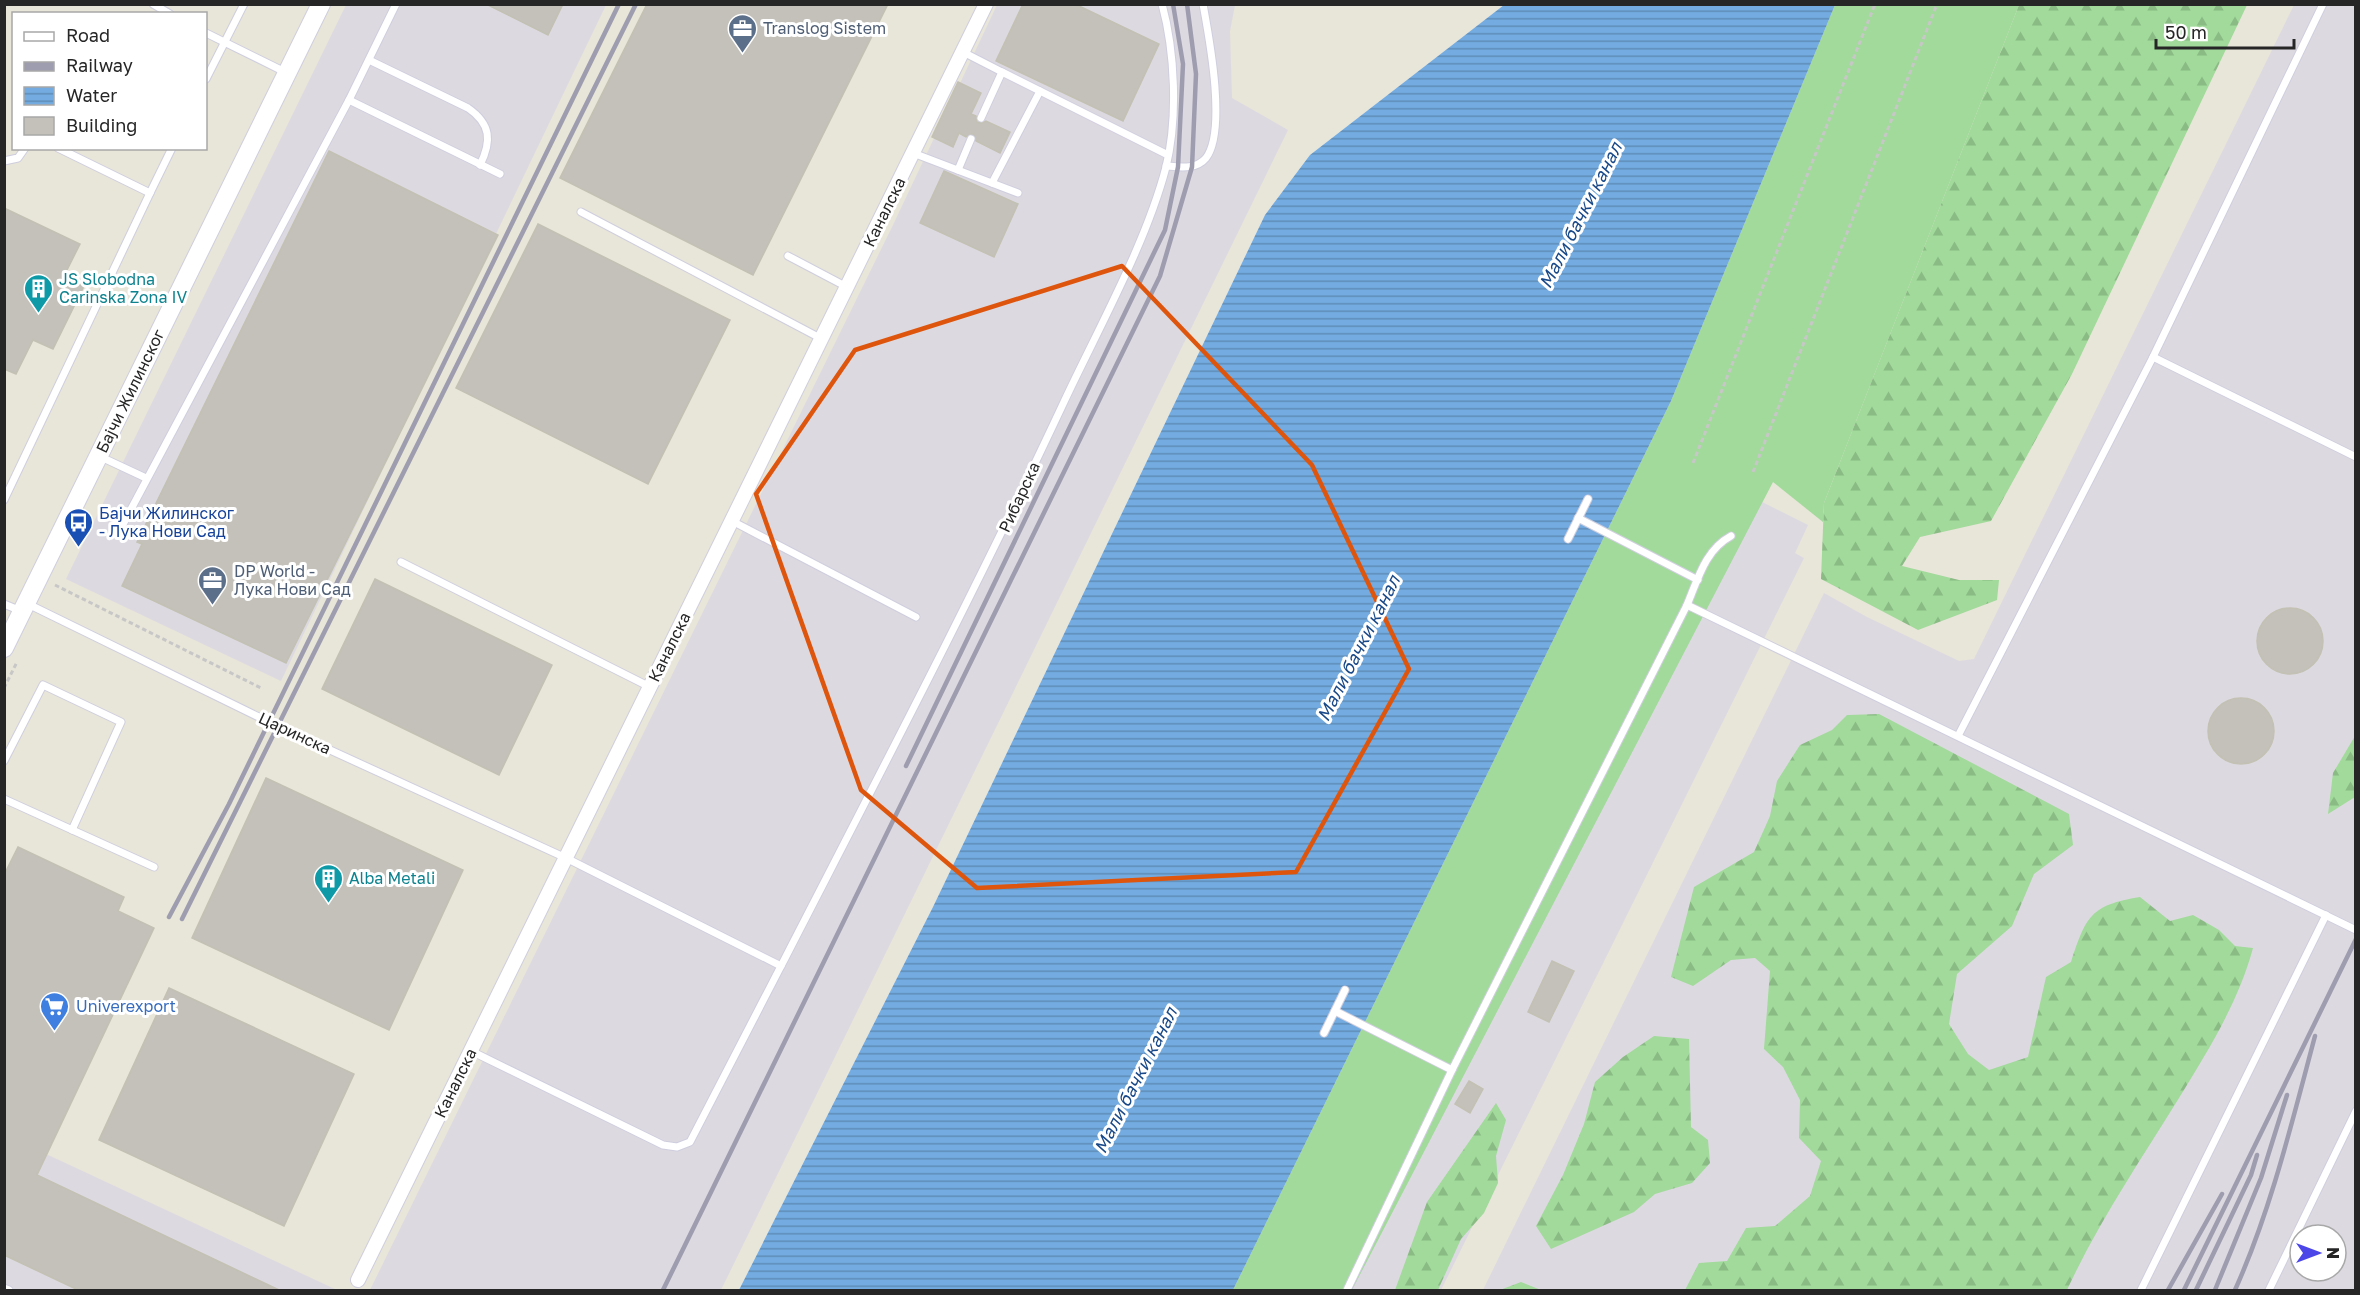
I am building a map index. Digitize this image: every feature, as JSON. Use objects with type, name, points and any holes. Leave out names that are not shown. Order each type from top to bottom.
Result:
[{"type":"street","name":"Бајчи Жилинског","points":[[4,648],[321,4]]},
{"type":"street","name":"Каналска","points":[[356,1285],[986,4]]},
{"type":"lane","points":[[153,4],[167,12]]},
{"type":"lane","points":[[207,77],[243,4]]},
{"type":"lane","points":[[121,528],[369,60],[396,4]]},
{"type":"lane","name":"Рибарска","points":[[471,1051],[663,1145],[677,1147],[690,1142],[995,549],[1143,231],[1166,166],[1168,154],[1172,62],[1169,28],[1162,4]]},
{"type":"lane","points":[[1166,166],[1192,167],[1206,157],[1213,132],[1214,65],[1203,4]]},
{"type":"lane","points":[[1958,735],[2153,357],[2323,4]]},
{"type":"lane","points":[[207,34],[287,73]]},
{"type":"lane","points":[[963,51],[1168,154]]},
{"type":"lane","points":[[369,60],[480,116],[489,138],[480,165]]},
{"type":"lane","points":[[981,118],[1002,72]]},
{"type":"lane","points":[[992,183],[1040,91]]},
{"type":"lane","points":[[348,100],[500,174]]},
{"type":"lane","points":[[958,170],[971,139]]},
{"type":"lane","points":[[4,161],[18,158],[24,150]]},
{"type":"lane","points":[[62,150],[150,193]]},
{"type":"lane","points":[[4,500],[171,150]]},
{"type":"lane","points":[[913,153],[1018,192]]},
{"type":"lane","points":[[580,212],[822,339]]},
{"type":"lane","points":[[788,256],[847,287]]},
{"type":"lane","points":[[2153,357],[2355,457]]},
{"type":"lane","points":[[98,456],[146,478]]},
{"type":"lane","points":[[1568,539],[1588,500]]},
{"type":"lane","points":[[1578,518],[1698,580]]},
{"type":"lane","points":[[732,521],[916,617]]},
{"type":"lane","points":[[1347,1290],[1452,1070],[1687,605],[1708,557],[1721,542],[1731,536]]},
{"type":"lane","points":[[401,562],[650,687]]},
{"type":"lane","name":"Царинска","points":[[4,604],[24,607],[566,858],[781,966]]},
{"type":"lane","points":[[1687,605],[2355,930]]},
{"type":"lane","points":[[4,760],[43,686],[121,722],[72,830]]},
{"type":"lane","points":[[4,799],[154,867]]},
{"type":"lane","points":[[2141,1290],[2326,915]]},
{"type":"lane","points":[[1324,1033],[1345,990]]},
{"type":"lane","points":[[1335,1011],[1452,1070]]},
{"type":"lane","points":[[2269,1290],[2355,1111]]},
{"type":"lane","points":[[4,1288],[9,1290]]},
{"type":"path","points":[[1693,463],[1875,4]]},
{"type":"path","points":[[1752,472],[1937,4]]},
{"type":"path","points":[[53,585],[263,689]]},
{"type":"highlighted area","points":[[1122,266],[1312,465],[1409,669],[1296,872],[977,888],[861,790],[756,494],[855,350]]},
{"type":"shaded area","points":[[346,5],[606,5],[281,681],[66,579]]},
{"type":"shaded area","points":[[997,5],[1235,5],[1230,31],[1232,98],[1288,130],[721,1290],[370,1290],[893,225]]},
{"type":"shaded area","points":[[2294,5],[2355,5],[2355,1290],[1483,1290],[1824,593],[1867,617],[1959,661],[1974,659]]},
{"type":"shaded area","points":[[1722,482],[1808,525],[1795,553],[1804,558],[1441,1290],[1343,1290]]},
{"type":"shaded area","points":[[4,1135],[59,1160],[337,1290],[5,1290]]},
{"type":"green space","points":[[1835,5],[2019,5],[1824,503],[1823,522],[1773,482],[1352,1290],[1233,1290],[1671,401]]},
{"type":"green space","points":[[2019,5],[2247,5],[2072,374],[1991,521],[1920,537],[1902,566],[1959,580],[1999,580],[1997,600],[1918,630],[1821,579],[1824,503]]},
{"type":"green space","points":[[1879,714],[2069,814],[2073,845],[2034,874],[2012,926],[1957,974],[1949,1024],[1968,1054],[1989,1070],[2028,1057],[2046,977],[2071,962],[2086,924],[2100,909],[2110,904],[2140,897],[2170,921],[2193,915],[2219,930],[2235,946],[2253,948],[2247,968],[2212,1044],[2106,1216],[2067,1290],[1685,1290],[1699,1263],[1727,1261],[1746,1228],[1775,1226],[1810,1196],[1821,1161],[1799,1138],[1800,1100],[1783,1067],[1764,1049],[1770,971],[1755,958],[1731,960],[1693,986],[1671,977],[1694,887],[1754,852],[1770,816],[1777,781],[1800,745],[1832,730],[1847,715]]},
{"type":"green space","points":[[2355,736],[2355,797],[2328,814],[2333,773]]},
{"type":"green space","points":[[1654,1036],[1689,1039],[1691,1127],[1708,1140],[1710,1163],[1692,1183],[1655,1194],[1634,1212],[1551,1249],[1536,1226],[1563,1175],[1584,1124],[1595,1082],[1623,1057]]},
{"type":"green space","points":[[1496,1103],[1506,1120],[1496,1156],[1498,1183],[1484,1213],[1461,1239],[1438,1290],[1395,1290],[1427,1202]]},
{"type":"green space","points":[[1521,1282],[1541,1290],[1500,1290]]},
{"type":"water","name":"Мали бачки канал","points":[[1504,5],[1835,5],[1671,401],[1233,1290],[739,1290],[933,907],[1265,215],[1310,155]]},
{"type":"building","points":[[486,4],[563,4],[548,35]]},
{"type":"building","points":[[647,4],[888,4],[753,275],[560,178]]},
{"type":"building","points":[[1023,4],[1075,4],[1159,44],[1123,121],[996,61]]},
{"type":"building","points":[[958,82],[981,93],[971,114],[976,116],[977,122],[986,121],[1010,132],[1000,153],[976,141],[973,134],[966,137],[959,133],[953,147],[932,137]]},
{"type":"building","points":[[329,151],[498,235],[286,663],[122,586],[142,544],[137,542]]},
{"type":"building","points":[[944,171],[1018,204],[994,257],[920,223]]},
{"type":"building","name":"JS Slobodna Carinska Zona IV","points":[[4,208],[80,244],[64,276],[84,286],[53,349],[33,340],[16,374],[4,369]]},
{"type":"building","points":[[538,224],[730,320],[648,484],[456,388]]},
{"type":"building","points":[[375,579],[552,665],[499,775],[322,689]]},
{"type":"building","points":[[2296,608],[2314,617],[2321,628],[2323,641],[2321,654],[2314,665],[2303,672],[2284,674],[2266,665],[2259,654],[2257,635],[2266,617],[2277,610]]},
{"type":"building","points":[[2247,698],[2265,707],[2272,718],[2274,731],[2272,744],[2265,755],[2254,762],[2235,764],[2217,755],[2210,744],[2208,725],[2217,707],[2228,700]]},
{"type":"building","name":"Alba Metali","points":[[266,778],[463,870],[389,1030],[192,938]]},
{"type":"building","name":"Univerexport","points":[[18,847],[124,897],[118,911],[154,928],[37,1175],[279,1290],[78,1290],[4,1255],[4,875]]},
{"type":"building","points":[[1552,961],[1574,971],[1549,1022],[1528,1012]]},
{"type":"building","points":[[169,988],[354,1074],[284,1226],[99,1140]]},
{"type":"building","points":[[1469,1081],[1483,1089],[1470,1113],[1455,1104]]},
{"type":"railway","points":[[169,917],[229,804],[619,4]]},
{"type":"railway","points":[[182,919],[636,4]]},
{"type":"railway","points":[[906,766],[1165,230],[1178,167],[1183,64],[1173,4]]},
{"type":"railway","points":[[663,1290],[1160,276],[1192,167],[1196,74],[1187,4]]},
{"type":"railway","points":[[2184,1290],[2356,939]]},
{"type":"railway","points":[[2235,1290],[2270,1197],[2315,1036]]},
{"type":"railway","points":[[2215,1290],[2261,1178],[2287,1095]]},
{"type":"railway","points":[[2196,1290],[2251,1175],[2257,1155]]},
{"type":"railway","points":[[2168,1290],[2222,1194]]},
{"type":"place","name":"Translog Sistem","points":[[742,54]]},
{"type":"place","name":"JS Slobodna Carinska Zona IV","points":[[38,314]]},
{"type":"place","name":"Бајчи Жилинског - Лука Нови Сад","points":[[78,548]]},
{"type":"place","name":"DP World - Лука Нови Сад","points":[[213,606]]},
{"type":"place","name":"Alba Metali","points":[[328,904]]},
{"type":"place","name":"Univerexport","points":[[55,1032]]}]
